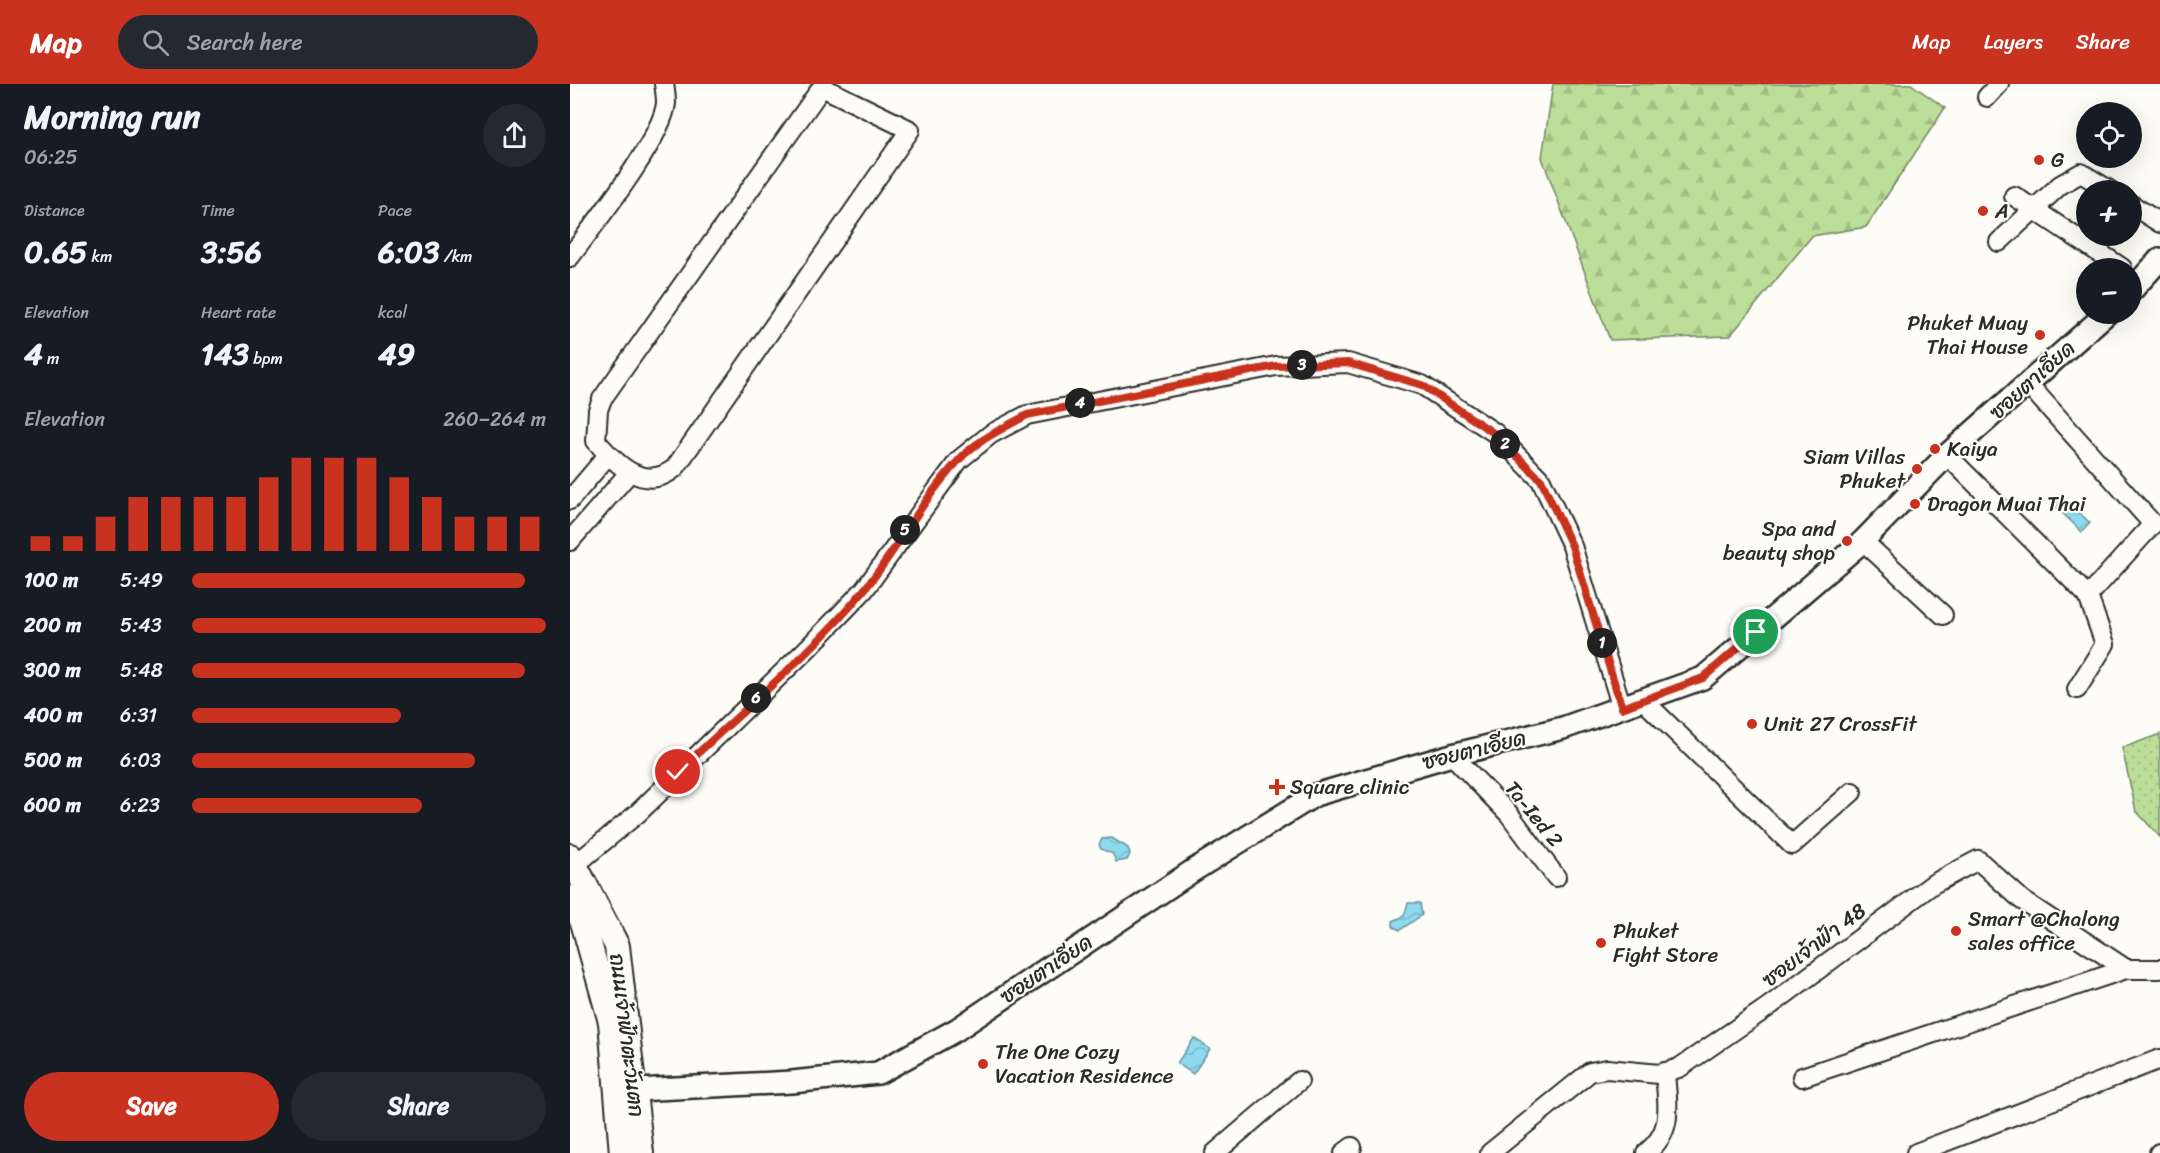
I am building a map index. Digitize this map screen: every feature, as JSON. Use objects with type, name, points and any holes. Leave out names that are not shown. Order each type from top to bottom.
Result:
[{"type":"main road","name":"ถนนเจ้าฟ้าตะวันตก","points":[[573,860],[617,946],[626,1090],[622,1153]]},
{"type":"main road","name":"ถนนเจ้าฟ้าตะวันตก","points":[[570,898],[583,922],[611,1022],[641,1153]]},
{"type":"street","points":[[570,258],[620,191],[652,138],[666,104],[664,84]]},
{"type":"street","points":[[822,87],[910,130],[675,468],[667,474],[643,478],[629,473],[608,455],[596,441],[598,410],[602,399],[822,87]]},
{"type":"street","points":[[1999,242],[2060,185],[2081,173],[2093,180]]},
{"type":"street","points":[[2014,196],[2107,258]]},
{"type":"street","points":[[2142,211],[2160,223]]},
{"type":"street","points":[[2142,276],[2160,259]]},
{"type":"street","name":"ซอยตาเอียด","points":[[626,1090],[792,1082],[878,1073],[956,1030],[1194,870],[1315,795],[1452,755],[1563,728],[1703,678],[1863,541],[1947,455],[2095,324]]},
{"type":"street","points":[[573,860],[638,813],[807,649],[864,590],[901,536],[959,460],[991,434],[1027,415],[1276,366],[1348,363],[1422,385],[1495,434],[1541,480],[1572,546],[1622,708]]},
{"type":"street","points":[[2028,384],[2153,524],[2088,596]]},
{"type":"street","points":[[590,520],[570,501],[608,455]]},
{"type":"street","points":[[1947,455],[2088,596],[2105,644],[2077,689]]},
{"type":"street","points":[[570,541],[629,473]]},
{"type":"street","points":[[1863,541],[1943,615]]},
{"type":"street","points":[[1643,700],[1791,846],[1852,792]]},
{"type":"street","name":"Ta-Ied 2","points":[[1452,755],[1509,814],[1556,878]]},
{"type":"street","name":"ซอยเจ้าฟ้า 48","points":[[1490,1153],[1590,1072],[1607,1069],[1665,1072],[1679,1068],[1702,1054],[1933,884],[1978,861],[2022,900],[2126,969]]},
{"type":"street","points":[[1802,1077],[2126,969],[2160,969]]},
{"type":"street","points":[[1916,1153],[2160,1059]]},
{"type":"street","points":[[1646,1153],[1664,1135],[1667,1111],[1665,1072]]},
{"type":"street","points":[[1215,1153],[1299,1081]]},
{"type":"green space","points":[[1553,84],[1911,84],[1945,108],[1866,227],[1812,236],[1730,336],[1610,340],[1542,158]]},
{"type":"green space","points":[[2160,734],[2160,837],[2136,811],[2122,748]]},
{"type":"water","points":[[2060,494],[2090,523],[2082,532],[2051,502]]},
{"type":"water","points":[[1112,838],[1128,848],[1130,854],[1127,860],[1116,862],[1113,854],[1101,849],[1099,844],[1102,839]]},
{"type":"water","points":[[1408,903],[1420,903],[1422,915],[1400,930],[1393,926],[1393,921],[1404,916]]},
{"type":"water","points":[[1194,1038],[1210,1049],[1193,1074],[1177,1063]]},
{"type":"place","name":"G","points":[[2039,160]]},
{"type":"place","name":"A","points":[[1983,211]]},
{"type":"place","name":"Phuket Muay Thai House","points":[[2040,335]]},
{"type":"place","name":"Kaiya","points":[[1935,449]]},
{"type":"place","name":"Siam Villas Phuket","points":[[1917,469]]},
{"type":"place","name":"Dragon Muai Thai","points":[[1915,504]]},
{"type":"place","name":"Spa and beauty shop","points":[[1847,541]]},
{"type":"place","name":"Unit 27 CrossFit","points":[[1752,724]]},
{"type":"place","name":"Square clinic","points":[[1277,787]]},
{"type":"place","name":"Smart @Chalong sales office","points":[[1956,931]]},
{"type":"place","name":"Phuket Fight Store","points":[[1601,943]]},
{"type":"place","name":"The One Cozy Vacation Residence","points":[[983,1064]]},
{"type":"route","points":[[678,772],[807,649],[864,590],[901,536],[959,460],[991,434],[1027,415],[1276,366],[1348,363],[1422,385],[1495,434],[1541,480],[1572,546],[1622,708],[1703,678],[1756,632]]}]
